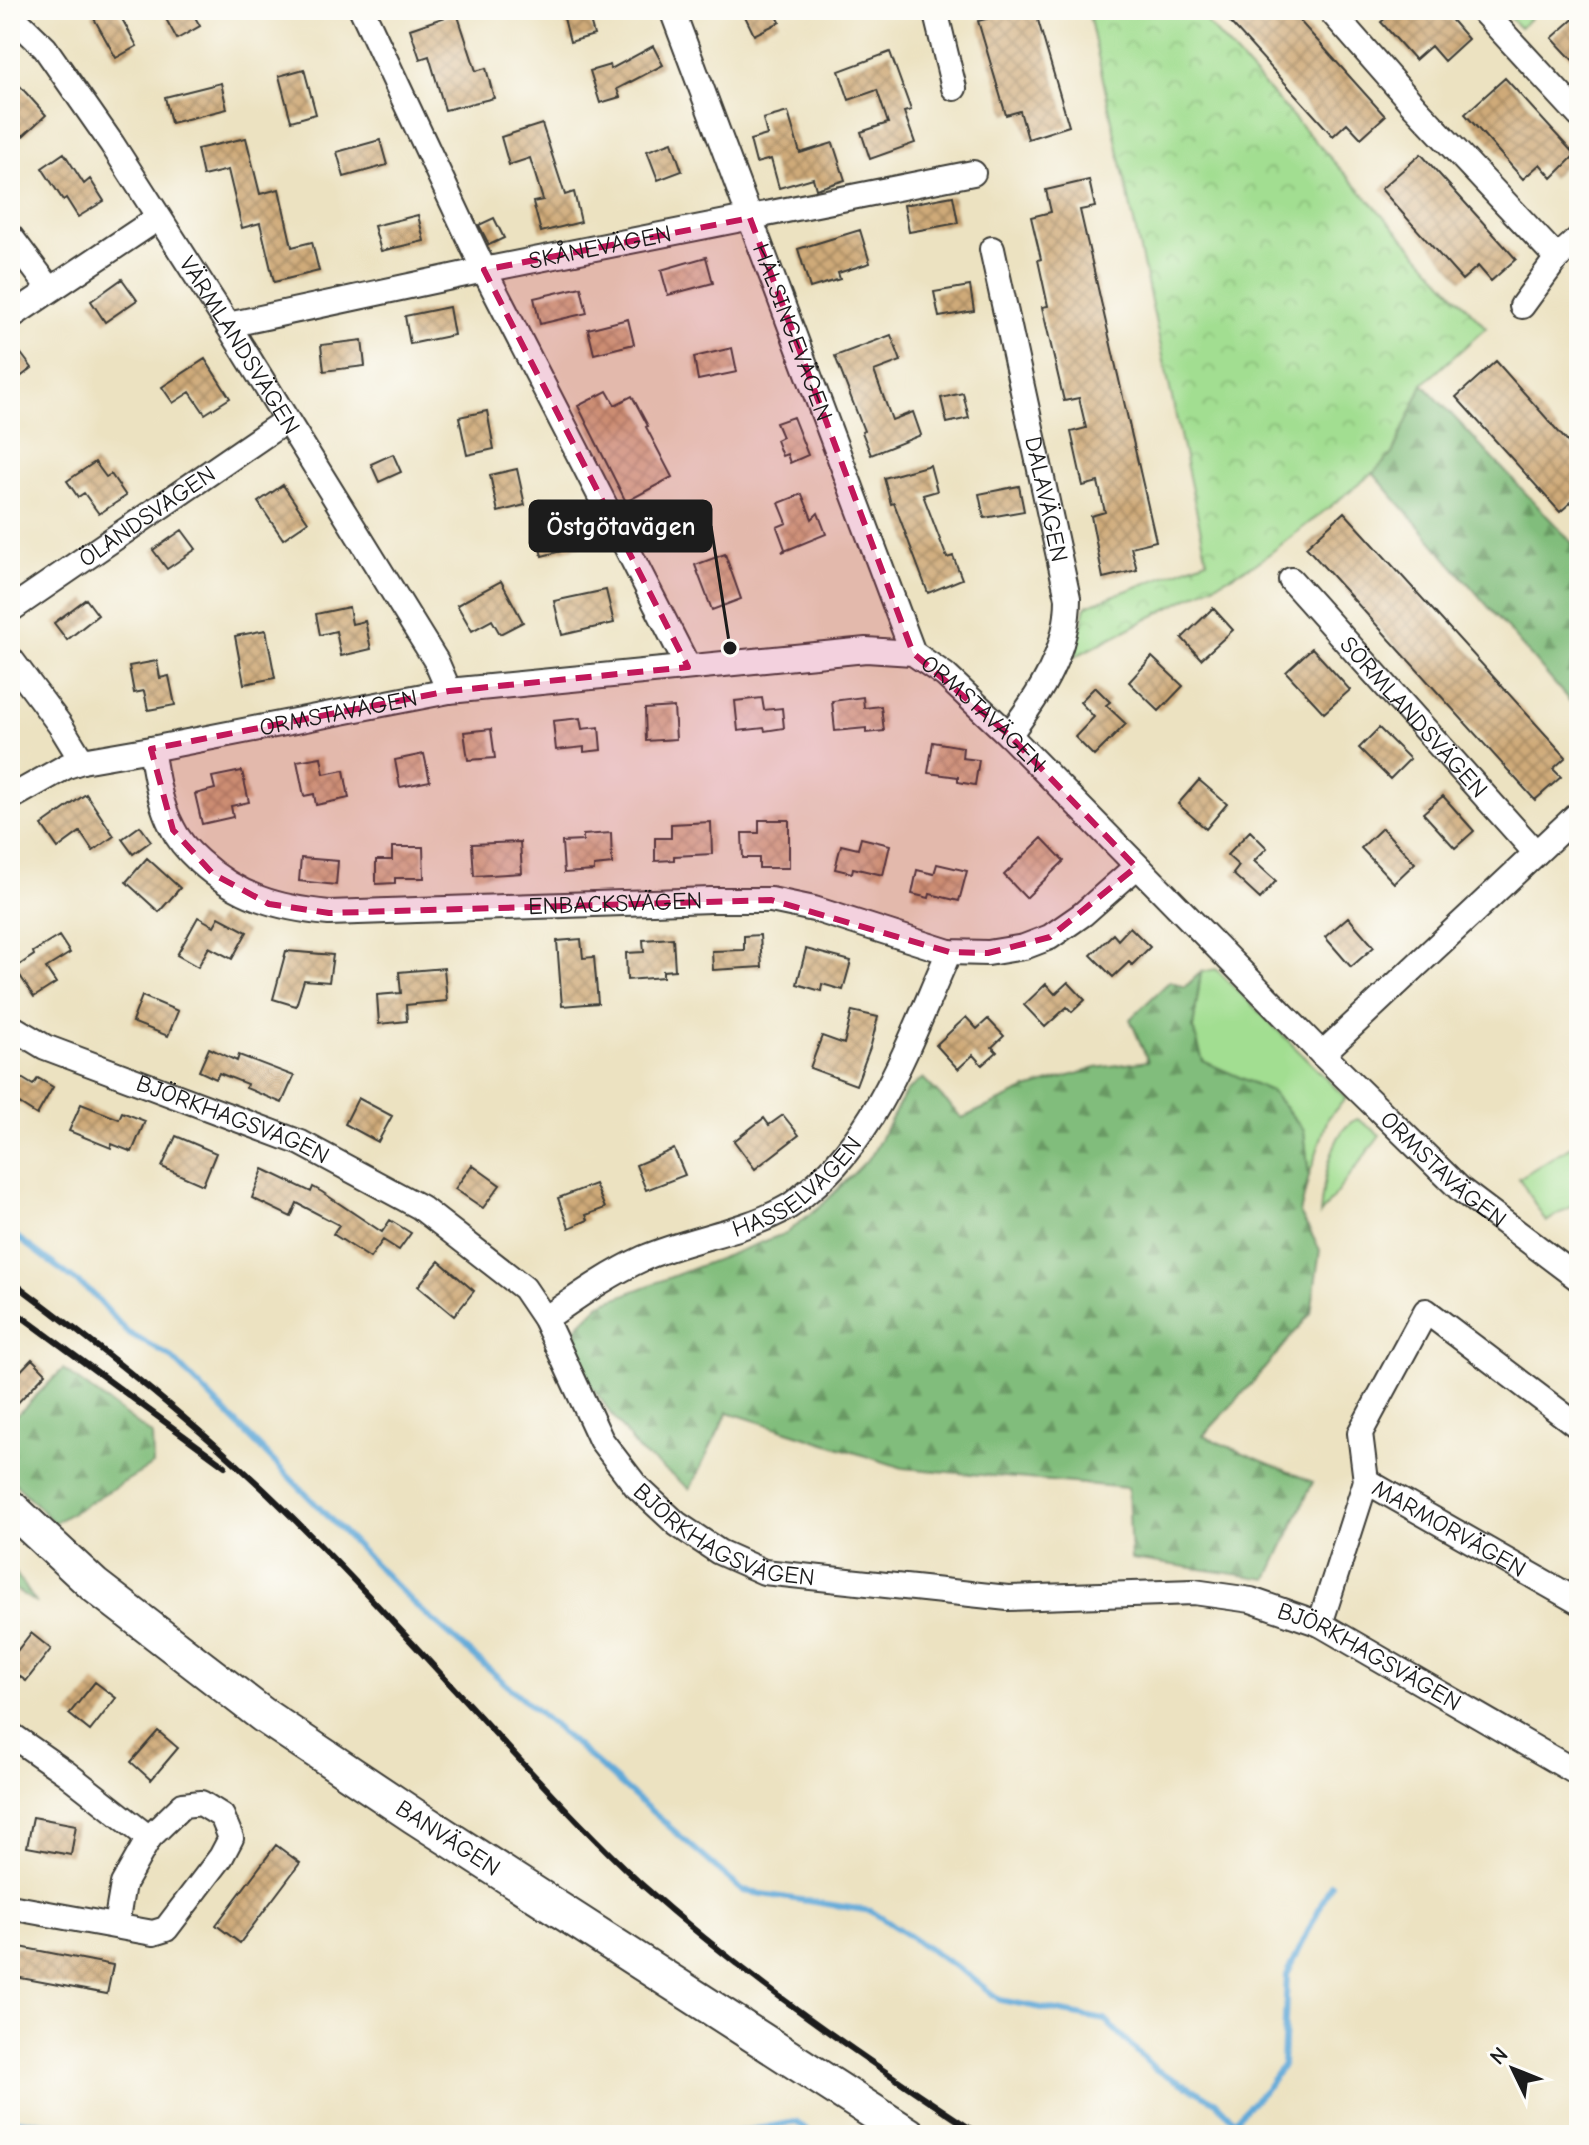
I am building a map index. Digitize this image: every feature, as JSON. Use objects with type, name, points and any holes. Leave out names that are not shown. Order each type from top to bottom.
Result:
[{"type":"street","points":[[362,10],[484,270],[688,667]]},
{"type":"street","name":"HÄLSINGEVÄGEN","points":[[672,10],[913,653]]},
{"type":"street","points":[[935,10],[954,88]]},
{"type":"street","points":[[1330,10],[1415,107],[1557,258]]},
{"type":"street","points":[[1482,10],[1579,115]]},
{"type":"street","name":"VÄRMLANDSVÄGEN","points":[[10,14],[45,48],[112,144],[436,661],[449,691]]},
{"type":"street","name":"SKÅNEVÄGEN","points":[[228,325],[484,270],[973,173]]},
{"type":"street","points":[[10,317],[158,218]]},
{"type":"street","points":[[10,236],[50,289]]},
{"type":"street","points":[[1522,306],[1557,258],[1579,238]]},
{"type":"street","name":"DALAVÄGEN","points":[[992,249],[1068,598],[1068,621],[1060,651],[1035,701],[1009,735]]},
{"type":"street","name":"ÖLANDSVÄGEN","points":[[10,610],[285,421]]},
{"type":"street","name":"SÖRMLANDSVÄGEN","points":[[1291,580],[1536,853]]},
{"type":"street","name":"ORMSTAVÄGEN","points":[[10,798],[67,766],[82,761],[449,691],[866,650],[913,653],[945,675],[1009,735],[1136,867],[1461,1190],[1579,1279]]},
{"type":"street","points":[[10,658],[60,725],[82,761]]},
{"type":"street","name":"ENBACKSVÄGEN","points":[[151,749],[159,795],[173,830],[191,853],[213,874],[242,892],[269,904],[295,910],[329,913],[771,900],[814,909],[949,952],[988,953],[1024,947],[1050,937],[1083,914],[1136,867]]},
{"type":"street","points":[[1322,1054],[1579,813]]},
{"type":"street","name":"HASSELVÄGEN","points":[[545,1319],[594,1285],[644,1259],[750,1223],[789,1206],[822,1180],[857,1139],[886,1091],[949,952]]},
{"type":"street","name":"BJÖRKHAGSVÄGEN","points":[[10,1026],[45,1047],[301,1143],[420,1207],[524,1288],[545,1319],[601,1440],[636,1486],[677,1524],[719,1552],[764,1572],[1008,1598],[1194,1592],[1251,1600],[1320,1624],[1579,1774]]},
{"type":"street","points":[[1366,1481],[1360,1433],[1426,1311],[1579,1427]]},
{"type":"street","name":"MARMORVÄGEN","points":[[1320,1624],[1366,1481],[1576,1593]]},
{"type":"street","name":"BANVÄGEN","points":[[10,1507],[94,1585],[263,1715],[909,2135]]},
{"type":"street","points":[[10,1734],[149,1838]]},
{"type":"street","points":[[10,1907],[153,1933],[166,1929],[221,1857],[231,1838],[222,1816],[201,1803],[183,1805],[149,1838],[123,1884],[116,1925]]},
{"type":"highlighted area","points":[[750,218],[913,653],[1009,735],[1136,867],[1050,937],[988,953],[949,952],[771,900],[329,913],[269,904],[213,874],[173,830],[151,749],[449,691],[688,667],[484,270]]},
{"type":"green space","points":[[1088,10],[1221,10],[1207,23],[1486,328],[1423,384],[1392,454],[1373,473],[1260,561],[1074,657],[1086,606],[1207,560]]},
{"type":"green space","points":[[1502,10],[1539,10],[1520,28]]},
{"type":"green space","points":[[1423,384],[1579,550],[1579,712],[1373,473],[1392,454]]},
{"type":"green space","points":[[1216,969],[1346,1098],[1328,1118],[1309,1176],[1304,1130],[1271,1091],[1203,1062],[1193,1028],[1201,972]]},
{"type":"green space","points":[[1201,972],[1193,1028],[1203,1061],[1271,1091],[1304,1130],[1309,1176],[1300,1213],[1320,1250],[1311,1313],[1203,1436],[1313,1482],[1268,1579],[1131,1559],[1128,1488],[903,1468],[728,1412],[690,1489],[638,1450],[578,1368],[576,1328],[600,1304],[786,1233],[824,1203],[871,1156],[906,1092],[923,1078],[962,1118],[1027,1089],[1096,1068],[1148,1061],[1130,1019],[1170,981],[1185,987]]},
{"type":"green space","points":[[1358,1119],[1380,1135],[1320,1215],[1326,1175],[1335,1146],[1341,1133]]},
{"type":"green space","points":[[1579,1141],[1579,1201],[1546,1222],[1519,1178]]},
{"type":"green space","points":[[63,1369],[152,1435],[153,1465],[54,1523],[10,1478],[10,1422]]},
{"type":"green space","points":[[10,1565],[37,1604],[10,1586]]},
{"type":"green space","points":[[10,2121],[118,2135],[10,2135]]},
{"type":"building","points":[[101,10],[117,10],[137,46],[116,58],[92,15]]},
{"type":"building","points":[[161,10],[191,10],[200,26],[177,39]]},
{"type":"building","points":[[562,10],[587,10],[594,35],[570,42]]},
{"type":"building","points":[[742,10],[774,10],[780,22],[754,35]]},
{"type":"building","points":[[991,10],[1035,10],[1069,126],[1028,139],[1020,111],[1006,115],[978,21],[993,17]]},
{"type":"building","points":[[1239,10],[1290,10],[1385,116],[1361,138],[1347,123],[1333,136],[1228,20]]},
{"type":"building","points":[[1395,10],[1443,10],[1468,39],[1444,61],[1431,46],[1415,60],[1381,22]]},
{"type":"building","points":[[457,13],[476,71],[486,68],[494,98],[445,110],[429,56],[420,59],[410,29]]},
{"type":"building","points":[[1579,14],[1579,67],[1552,38]]},
{"type":"building","points":[[653,46],[663,65],[617,89],[620,97],[600,103],[590,71],[610,65],[611,69]]},
{"type":"building","points":[[890,52],[911,110],[904,112],[915,143],[870,159],[861,132],[888,123],[877,90],[849,100],[839,71]]},
{"type":"building","points":[[304,69],[316,114],[291,121],[279,76]]},
{"type":"building","points":[[10,75],[46,115],[23,136],[10,121]]},
{"type":"building","points":[[1505,78],[1575,155],[1552,178],[1540,164],[1523,179],[1465,114]]},
{"type":"building","points":[[221,83],[227,109],[171,123],[165,97]]},
{"type":"building","points":[[788,112],[800,153],[833,143],[845,180],[816,189],[813,178],[779,188],[771,159],[756,163],[750,140],[767,135],[763,119]]},
{"type":"building","points":[[542,124],[565,195],[574,192],[581,222],[541,232],[533,202],[543,200],[530,158],[509,165],[501,137]]},
{"type":"building","points":[[246,138],[260,194],[279,189],[292,247],[312,242],[319,271],[274,282],[260,223],[242,228],[228,170],[203,176],[197,149]]},
{"type":"building","points":[[380,140],[387,165],[344,177],[337,152]]},
{"type":"building","points":[[672,142],[682,171],[658,180],[647,151]]},
{"type":"building","points":[[64,153],[84,184],[90,179],[104,201],[78,217],[42,168]]},
{"type":"building","points":[[1421,154],[1516,259],[1491,281],[1478,266],[1462,280],[1381,189]]},
{"type":"building","points":[[1089,180],[1095,207],[1080,210],[1156,541],[1131,547],[1137,570],[1103,578],[1091,516],[1105,512],[1098,482],[1083,486],[1071,432],[1086,428],[1079,398],[1064,401],[1042,307],[1048,306],[1031,217],[1051,212],[1046,190]]},
{"type":"building","points":[[953,196],[958,223],[909,232],[904,205]]},
{"type":"building","points":[[418,215],[424,241],[381,251],[374,226]]},
{"type":"building","points":[[494,218],[504,238],[489,245],[479,225]]},
{"type":"building","points":[[860,230],[870,263],[838,273],[840,279],[810,288],[798,249]]},
{"type":"building","points":[[706,257],[713,283],[668,295],[661,270]]},
{"type":"building","points":[[122,279],[137,300],[105,322],[91,301]]},
{"type":"building","points":[[970,286],[974,311],[939,317],[934,292]]},
{"type":"building","points":[[581,287],[587,313],[540,324],[534,298]]},
{"type":"building","points":[[449,307],[454,335],[410,344],[405,316]]},
{"type":"building","points":[[628,319],[634,344],[594,354],[588,329]]},
{"type":"building","points":[[891,335],[901,361],[874,371],[892,420],[913,412],[921,435],[871,455],[835,356]]},
{"type":"building","points":[[10,339],[32,368],[10,385]]},
{"type":"building","points":[[362,340],[365,366],[324,371],[321,345]]},
{"type":"building","points":[[732,348],[737,372],[698,380],[694,357]]},
{"type":"building","points":[[205,359],[230,398],[205,414],[190,392],[173,403],[162,387]]},
{"type":"building","points":[[1496,361],[1579,455],[1579,495],[1560,512],[1456,397]]},
{"type":"building","points":[[607,391],[615,405],[632,396],[672,477],[626,502],[578,406]]},
{"type":"building","points":[[963,393],[969,418],[947,423],[941,398]]},
{"type":"building","points":[[487,411],[494,449],[467,455],[459,417]]},
{"type":"building","points":[[793,417],[808,455],[790,463],[787,454],[782,456],[776,440],[782,437],[776,423]]},
{"type":"building","points":[[393,454],[401,472],[379,482],[371,464]]},
{"type":"building","points":[[95,462],[106,477],[111,474],[126,496],[99,514],[84,493],[78,497],[67,481]]},
{"type":"building","points":[[930,465],[937,491],[923,495],[947,558],[953,556],[962,579],[928,593],[894,503],[891,504],[884,478]]},
{"type":"building","points":[[517,469],[525,505],[498,512],[490,475]]},
{"type":"building","points":[[283,485],[308,522],[283,539],[258,502]]},
{"type":"building","points":[[1019,486],[1024,511],[984,518],[979,494]]},
{"type":"building","points":[[802,494],[812,519],[818,513],[826,534],[782,552],[785,549],[777,527],[787,523],[779,503]]},
{"type":"building","points":[[1344,512],[1566,757],[1553,769],[1561,777],[1535,800],[1306,547]]},
{"type":"building","points":[[575,519],[581,546],[542,556],[535,530]]},
{"type":"building","points":[[182,530],[196,549],[167,569],[153,550]]},
{"type":"building","points":[[725,554],[741,599],[712,610],[695,565]]},
{"type":"building","points":[[501,581],[523,622],[500,634],[492,620],[472,631],[457,605]]},
{"type":"building","points":[[606,590],[614,623],[562,635],[554,601]]},
{"type":"building","points":[[86,599],[98,615],[67,640],[54,623]]},
{"type":"building","points":[[349,607],[352,624],[365,621],[371,649],[341,656],[336,631],[320,635],[316,614]]},
{"type":"building","points":[[1213,608],[1233,630],[1201,659],[1182,638]]},
{"type":"building","points":[[266,630],[275,678],[244,684],[235,636]]},
{"type":"building","points":[[1312,648],[1350,690],[1324,713],[1286,672]]},
{"type":"building","points":[[1152,657],[1183,686],[1159,711],[1129,682]]},
{"type":"building","points":[[157,661],[160,678],[169,676],[175,705],[148,710],[144,691],[134,693],[129,666]]},
{"type":"building","points":[[1095,687],[1110,702],[1106,705],[1126,724],[1094,756],[1075,737],[1094,717],[1080,702]]},
{"type":"building","points":[[863,697],[864,708],[881,706],[884,731],[866,733],[866,728],[835,731],[832,701]]},
{"type":"building","points":[[762,698],[764,710],[782,708],[784,728],[738,731],[735,701]]},
{"type":"building","points":[[674,707],[676,739],[646,741],[645,709]]},
{"type":"building","points":[[580,718],[582,729],[599,727],[601,750],[584,752],[584,747],[556,750],[553,721]]},
{"type":"building","points":[[1379,728],[1410,759],[1390,779],[1359,748]]},
{"type":"building","points":[[491,729],[495,758],[468,760],[464,732]]},
{"type":"building","points":[[933,742],[963,747],[962,758],[979,760],[975,785],[958,782],[958,777],[928,773]]},
{"type":"building","points":[[424,754],[430,781],[400,787],[395,760]]},
{"type":"building","points":[[321,757],[324,774],[344,770],[349,798],[316,805],[314,794],[304,796],[297,761]]},
{"type":"building","points":[[242,771],[249,802],[231,806],[233,817],[202,824],[195,794],[215,789],[212,777]]},
{"type":"building","points":[[1199,780],[1227,804],[1206,829],[1178,804]]},
{"type":"building","points":[[86,794],[114,836],[93,851],[80,832],[58,848],[42,825]]},
{"type":"building","points":[[1443,796],[1474,831],[1455,848],[1423,813]]},
{"type":"building","points":[[759,820],[789,820],[789,868],[759,868],[759,858],[743,858],[742,833],[759,833]]},
{"type":"building","points":[[711,822],[712,854],[674,856],[674,860],[655,861],[655,838],[671,838],[671,824]]},
{"type":"building","points":[[140,826],[151,841],[133,854],[122,839]]},
{"type":"building","points":[[1382,828],[1415,863],[1394,883],[1361,848]]},
{"type":"building","points":[[1250,831],[1267,848],[1254,861],[1276,881],[1260,899],[1233,874],[1239,866],[1227,855]]},
{"type":"building","points":[[611,833],[612,864],[594,866],[594,871],[564,873],[562,842],[583,841],[583,835]]},
{"type":"building","points":[[861,838],[890,845],[883,875],[853,868],[852,873],[835,869],[841,845],[858,849]]},
{"type":"building","points":[[1042,838],[1064,861],[1026,898],[1004,875]]},
{"type":"building","points":[[520,842],[522,873],[474,876],[472,844]]},
{"type":"building","points":[[392,847],[423,847],[424,878],[395,878],[395,883],[376,884],[376,860],[392,860]]},
{"type":"building","points":[[147,858],[180,888],[159,912],[126,882]]},
{"type":"building","points":[[301,858],[338,861],[336,885],[299,881]]},
{"type":"building","points":[[937,864],[967,871],[959,901],[930,894],[929,898],[912,894],[917,870],[934,874]]},
{"type":"building","points":[[198,917],[214,926],[219,917],[247,932],[232,959],[209,947],[198,967],[177,955]]},
{"type":"building","points":[[1348,917],[1374,947],[1351,967],[1325,937]]},
{"type":"building","points":[[1130,927],[1150,947],[1132,965],[1129,962],[1113,977],[1091,955],[1113,934],[1118,940]]},
{"type":"building","points":[[760,935],[762,967],[713,970],[712,951],[744,950],[744,936]]},
{"type":"building","points":[[59,936],[70,953],[46,968],[56,983],[34,997],[15,968]]},
{"type":"building","points":[[673,938],[675,970],[663,971],[663,977],[627,980],[626,953],[644,952],[643,940]]},
{"type":"building","points":[[581,939],[583,958],[594,957],[598,1003],[562,1006],[557,941]]},
{"type":"building","points":[[806,949],[851,961],[843,990],[822,984],[821,991],[797,984]]},
{"type":"building","points":[[286,951],[333,955],[329,982],[304,980],[296,1006],[273,999]]},
{"type":"building","points":[[444,968],[447,1001],[406,1005],[407,1021],[379,1024],[377,995],[401,993],[399,972]]},
{"type":"building","points":[[1068,982],[1085,1000],[1072,1012],[1067,1007],[1045,1027],[1024,1005],[1046,984],[1055,994]]},
{"type":"building","points":[[142,996],[178,1011],[168,1036],[132,1022]]},
{"type":"building","points":[[852,1011],[878,1017],[856,1085],[810,1068],[822,1036],[844,1044]]},
{"type":"building","points":[[966,1017],[977,1029],[988,1019],[1004,1036],[992,1047],[997,1052],[982,1065],[973,1055],[958,1069],[936,1045]]},
{"type":"building","points":[[209,1048],[237,1061],[239,1055],[294,1076],[282,1103],[219,1073],[216,1079],[199,1071]]},
{"type":"building","points":[[10,1071],[33,1085],[38,1078],[53,1087],[37,1115],[10,1098]]},
{"type":"building","points":[[358,1098],[392,1116],[378,1142],[345,1124]]},
{"type":"building","points":[[81,1104],[119,1119],[122,1112],[145,1121],[132,1152],[112,1144],[111,1148],[69,1131]]},
{"type":"building","points":[[783,1115],[799,1135],[755,1169],[734,1141],[764,1118],[769,1125]]},
{"type":"building","points":[[176,1136],[216,1153],[203,1185],[162,1167]]},
{"type":"building","points":[[674,1149],[685,1175],[646,1190],[636,1165]]},
{"type":"building","points":[[472,1165],[500,1185],[483,1208],[455,1189]]},
{"type":"building","points":[[263,1169],[311,1192],[313,1187],[382,1232],[390,1220],[411,1233],[399,1250],[383,1240],[370,1258],[333,1234],[339,1225],[297,1203],[291,1217],[252,1198]]},
{"type":"building","points":[[595,1184],[605,1208],[586,1215],[588,1220],[569,1228],[558,1198]]},
{"type":"building","points":[[439,1261],[474,1291],[454,1316],[418,1286]]},
{"type":"building","points":[[32,1359],[46,1373],[10,1411],[10,1382]]},
{"type":"building","points":[[31,1633],[51,1649],[26,1681],[10,1669],[10,1660]]},
{"type":"building","points":[[95,1682],[116,1698],[90,1731],[69,1714]]},
{"type":"building","points":[[158,1731],[178,1748],[151,1780],[131,1762]]},
{"type":"building","points":[[33,1817],[76,1825],[71,1855],[27,1847]]},
{"type":"building","points":[[276,1845],[300,1863],[240,1943],[216,1925]]},
{"type":"building","points":[[15,1946],[113,1965],[107,1994],[10,1976]]},
{"type":"waterway","points":[[10,1232],[92,1293],[127,1332],[171,1357],[413,1603],[743,1891],[871,1911],[971,1977],[1000,2000],[1105,2020],[1155,2069],[1216,2102],[1248,2135]]},
{"type":"waterway","points":[[1234,2121],[1268,2086],[1283,2064],[1287,1975],[1331,1884]]},
{"type":"waterway","points":[[10,2119],[134,2135]]},
{"type":"waterway","points":[[720,2135],[796,2122],[813,2135]]},
{"type":"railway","points":[[10,1280],[154,1392],[256,1482],[347,1573],[562,1805],[640,1883],[721,1952],[805,2015],[980,2135]]},
{"type":"railway","points":[[10,1308],[225,1466]]},
{"type":"place","name":"Östgötavägen","points":[[730,648]]}]
